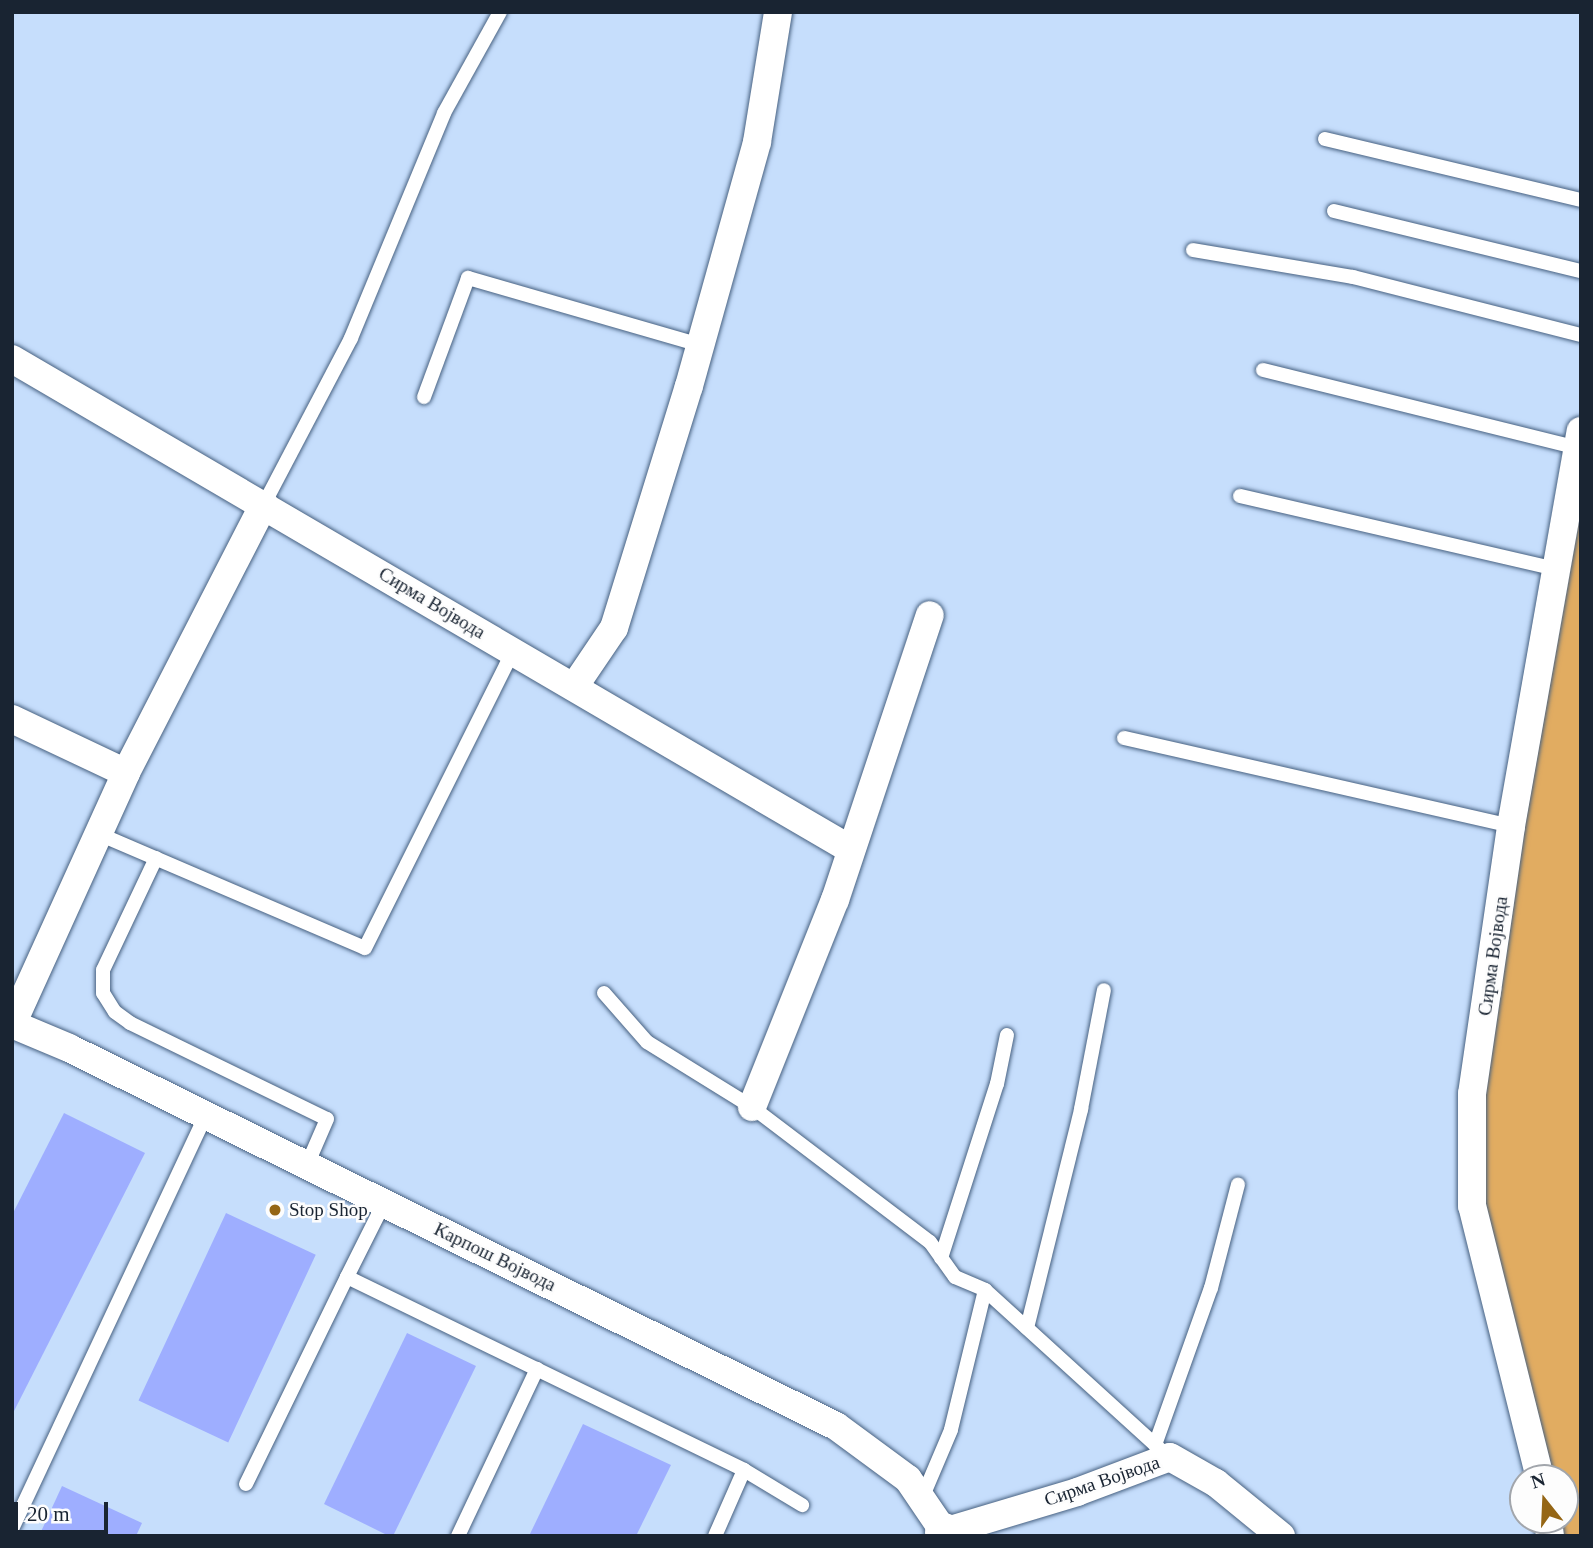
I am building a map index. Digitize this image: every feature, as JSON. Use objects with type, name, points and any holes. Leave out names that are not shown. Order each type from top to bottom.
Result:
[{"type":"street","points":[[574,687],[614,628],[701,345],[757,142],[778,12]]},
{"type":"street","name":"Сирма Војвода","points":[[12,359],[850,849]]},
{"type":"street","name":"Сирма Војвода","points":[[1536,1464],[1472,1206],[1472,1094],[1511,826],[1579,439]]},
{"type":"street","points":[[12,1024],[126,773],[264,504]]},
{"type":"street","points":[[752,1107],[835,900],[930,615]]},
{"type":"street","points":[[12,719],[126,773]]},
{"type":"street","name":"Карпош Војвода","points":[[12,1024],[206,1115],[836,1426],[887,1461],[923,1496],[945,1534]]},
{"type":"street","name":"Сирма Војвода","points":[[945,1534],[1077,1492],[1163,1451],[1216,1483],[1281,1536]]},
{"type":"lane","points":[[264,504],[351,338],[444,113],[500,12]]},
{"type":"lane","points":[[1325,139],[1581,200]]},
{"type":"lane","points":[[1334,211],[1581,271]]},
{"type":"lane","points":[[1193,250],[1353,277],[1581,335]]},
{"type":"lane","points":[[424,397],[468,278],[701,345]]},
{"type":"lane","points":[[1264,370],[1579,439]]},
{"type":"lane","points":[[1240,496],[1556,569]]},
{"type":"lane","points":[[99,834],[365,948],[513,651]]},
{"type":"lane","points":[[1124,738],[1511,826]]},
{"type":"lane","points":[[156,858],[103,970],[103,993],[115,1012],[130,1023],[327,1119],[307,1165]]},
{"type":"lane","points":[[1027,1328],[1081,1110],[1104,990]]},
{"type":"lane","points":[[604,993],[647,1042],[752,1107],[930,1242],[955,1277],[985,1290],[1163,1451],[1211,1288],[1238,1184]]},
{"type":"lane","points":[[941,1258],[997,1084],[1007,1035]]},
{"type":"lane","points":[[12,1529],[206,1115]]},
{"type":"lane","points":[[246,1484],[384,1203]]},
{"type":"lane","points":[[347,1277],[744,1470],[802,1505]]},
{"type":"lane","points":[[923,1496],[951,1430],[985,1290]]},
{"type":"lane","points":[[458,1536],[537,1369]]},
{"type":"lane","points":[[715,1536],[744,1470]]},
{"type":"shaded area","points":[[1581,431],[1581,1536],[1550,1536],[1579,1534],[1579,1464],[1536,1464],[1497,1318],[1472,1094]]},
{"type":"building","points":[[64,1113],[145,1153],[12,1415],[12,1215]]},
{"type":"building","points":[[226,1213],[316,1255],[228,1442],[139,1401]]},
{"type":"building","points":[[407,1333],[476,1366],[393,1536],[389,1536],[324,1504]]},
{"type":"building","points":[[583,1424],[671,1465],[636,1536],[529,1536]]},
{"type":"building","points":[[62,1486],[142,1523],[136,1536],[39,1536]]},
{"type":"place","name":"Stop Shop","points":[[275,1210]]}]
